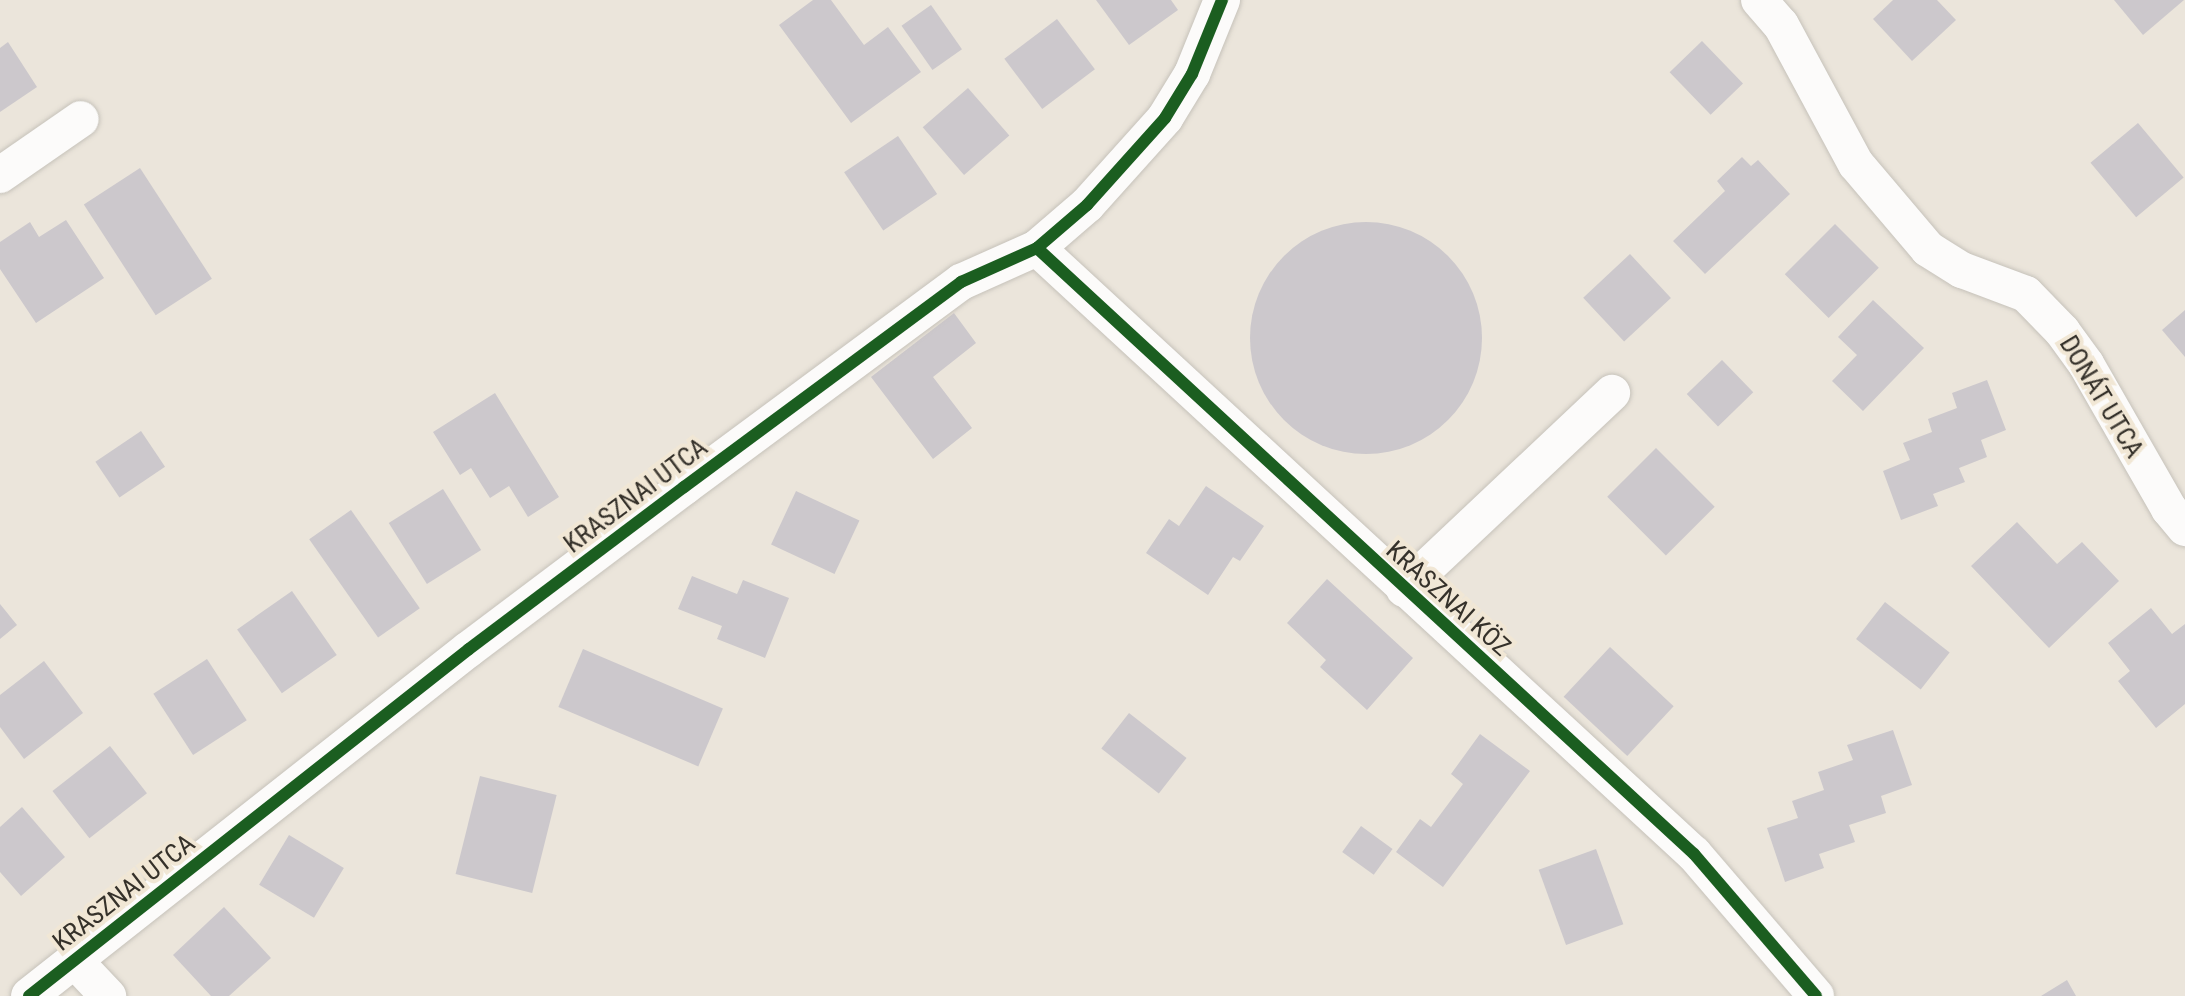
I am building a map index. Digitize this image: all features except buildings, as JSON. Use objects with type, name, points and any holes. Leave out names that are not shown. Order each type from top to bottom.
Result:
[{"type":"street","name":"KRASZNAI UTCA","points":[[29,996],[469,649],[822,384],[961,282],[1037,248],[1087,205],[1165,118],[1192,74],[1222,0]]},
{"type":"street","name":"DONÁT UTCA","points":[[1759,0],[1781,25],[1856,164],[1928,249],[1962,270],[2026,294],[2062,331],[2086,364],[2169,509],[2185,528]]},
{"type":"street","points":[[0,175],[81,119]]},
{"type":"street","name":"KRASZNAI KÖZ","points":[[1037,248],[1694,854],[1816,996]]},
{"type":"street","name":"KRASZNAI KÖZ","points":[[1404,589],[1612,393]]},
{"type":"street","points":[[74,960],[108,996]]},
{"type":"cycle path","points":[[29,996],[469,649],[684,487],[961,282],[1037,248],[1087,205],[1165,118],[1192,74],[1222,0]]},
{"type":"cycle path","points":[[1037,248],[1694,854],[1816,996]]}]
